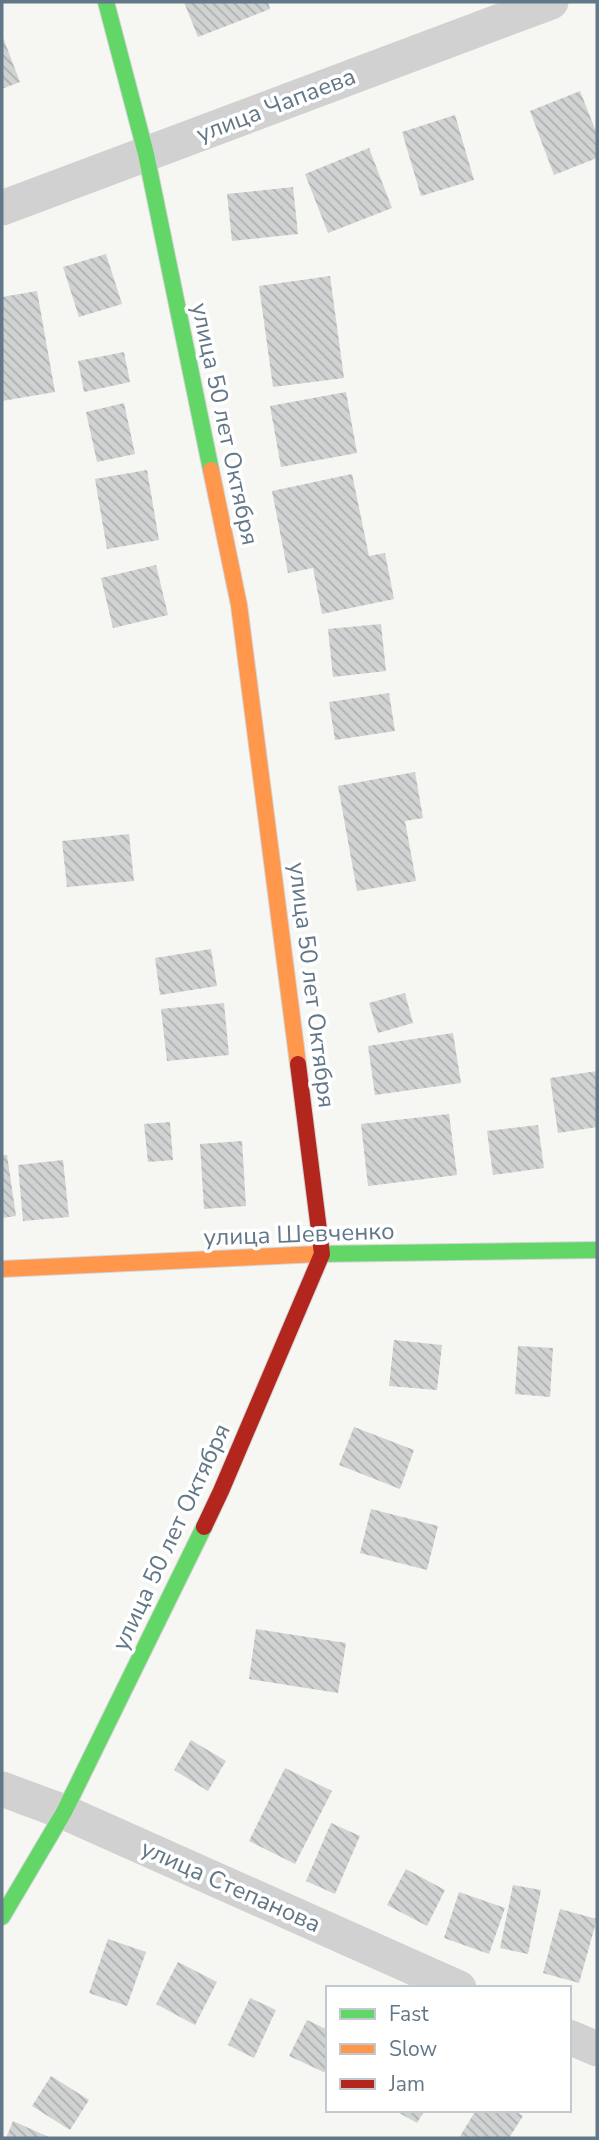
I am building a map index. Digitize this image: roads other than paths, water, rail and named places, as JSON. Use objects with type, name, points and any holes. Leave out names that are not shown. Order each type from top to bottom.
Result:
[{"type":"street","name":"улица 50 лет Октября","points":[[2,1917],[64,1812],[221,1491],[322,1254],[239,605],[146,154],[106,2]]},
{"type":"street","name":"улица Чапаева","points":[[2,208],[551,2]]},
{"type":"street","name":"улица Шевченко","points":[[2,1269],[322,1254],[597,1250]]},
{"type":"street","name":"улица Степанова","points":[[2,1789],[64,1812],[455,1986]]},
{"type":"street","points":[[571,2038],[597,2049]]}]
